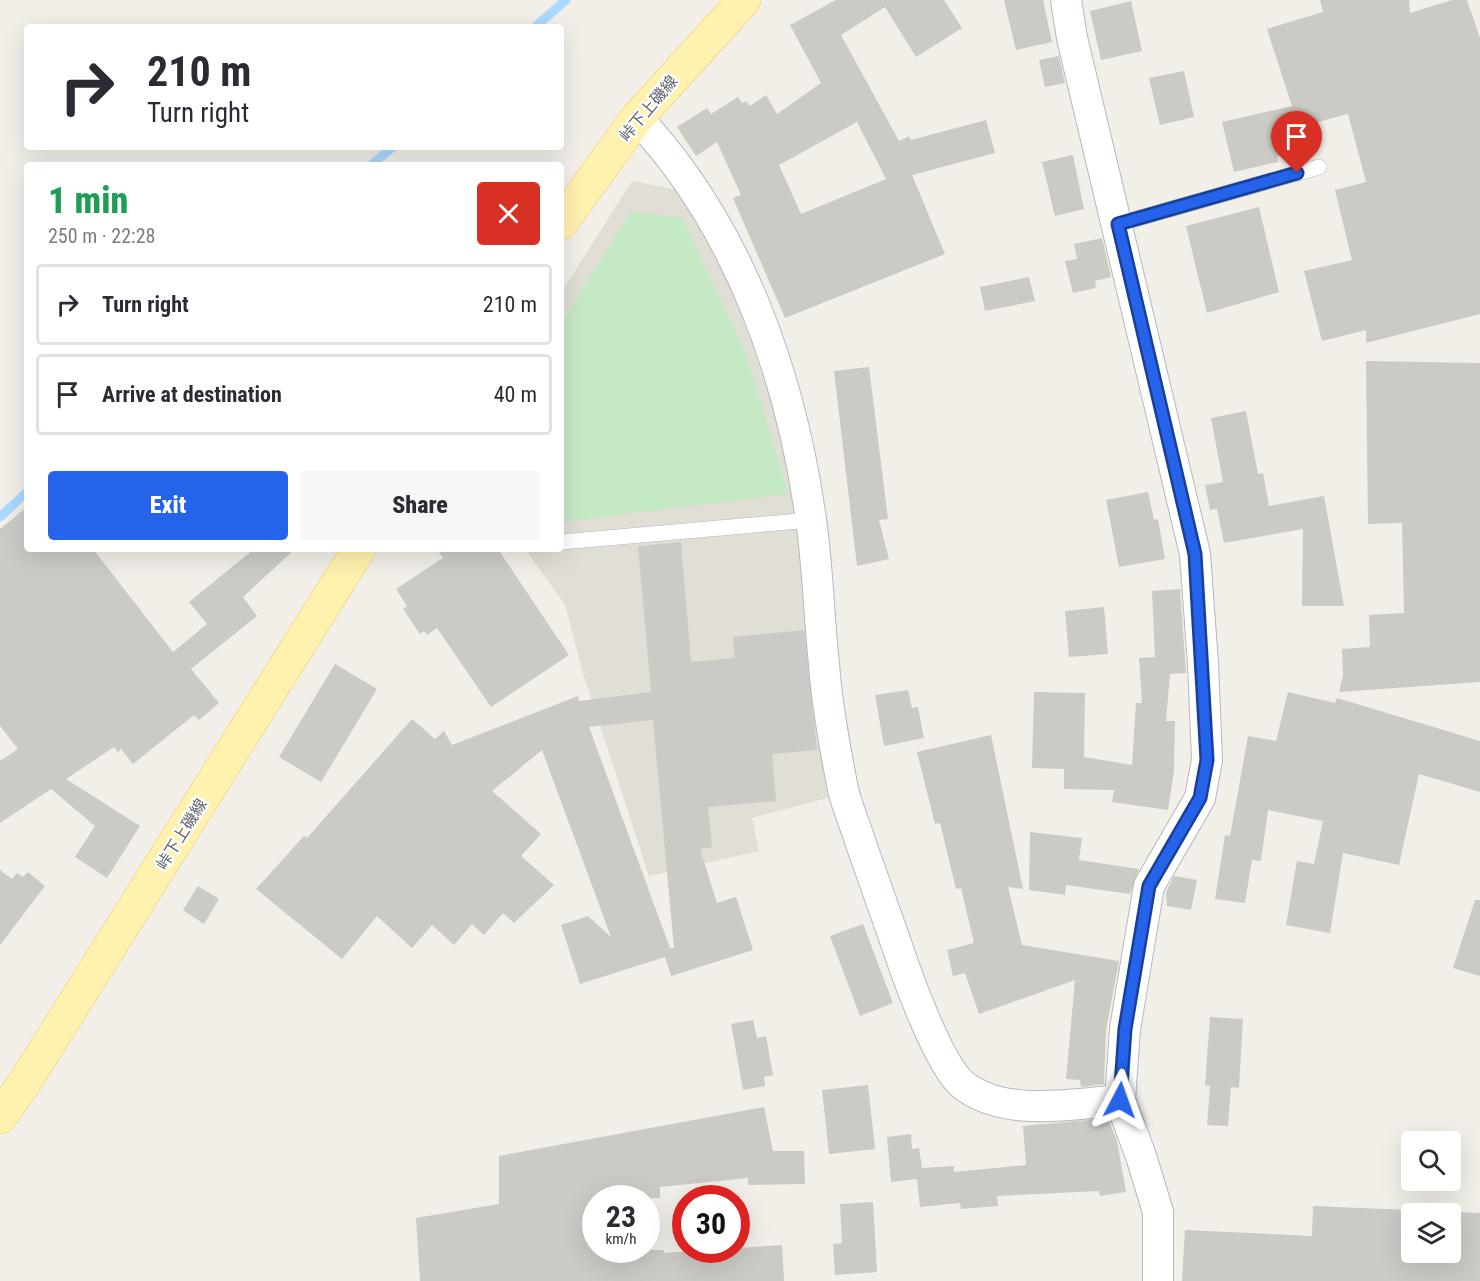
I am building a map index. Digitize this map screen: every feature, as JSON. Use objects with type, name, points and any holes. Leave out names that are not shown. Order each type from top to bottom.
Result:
[{"type":"main road","name":"峠下上磯線","points":[[564,219],[637,118],[744,0]]},
{"type":"main road","name":"峠下上磯線","points":[[0,1117],[30,1075],[357,552]]},
{"type":"street","points":[[1066,0],[1072,38],[1195,554],[1207,760],[1200,798],[1149,886],[1125,1029],[1120,1100],[1141,1156],[1158,1212],[1158,1281]]},
{"type":"street","points":[[637,118],[663,146],[708,215],[739,271],[773,349],[790,407],[811,520],[824,669],[844,793],[907,975],[937,1045],[961,1083],[986,1099],[1017,1105],[1120,1100]]},
{"type":"lane","points":[[1118,224],[1319,167]]},
{"type":"lane","points":[[564,542],[811,520]]},
{"type":"shaded area","points":[[632,181],[678,190],[718,261],[758,346],[798,489],[828,798],[752,818],[759,851],[649,876],[582,670],[565,605],[527,552],[564,552],[564,288]]},
{"type":"green space","points":[[631,211],[682,218],[745,351],[789,494],[564,522],[564,319]]},
{"type":"building","points":[[836,0],[944,0],[962,28],[916,57],[885,7],[841,35],[899,141],[909,136],[911,140],[986,120],[995,153],[912,175],[945,254],[785,318],[733,198],[741,195],[717,142],[696,156],[677,127],[707,108],[711,114],[738,97],[742,103],[746,101],[750,106],[766,95],[777,114],[821,83],[790,25]],"holes":[[[857,122],[886,179],[801,214],[779,165]]]},
{"type":"building","points":[[1004,0],[1043,0],[1052,42],[1016,50]]},
{"type":"building","points":[[1320,0],[1409,0],[1410,13],[1452,0],[1467,0],[1480,38],[1480,314],[1366,343],[1366,330],[1322,341],[1304,271],[1352,260],[1335,190],[1366,182],[1348,114],[1289,130],[1294,152],[1277,156],[1278,162],[1234,172],[1222,122],[1292,106],[1267,29],[1323,12]]},
{"type":"building","points":[[1131,1],[1142,51],[1101,60],[1090,11]]},
{"type":"building","points":[[1059,56],[1065,83],[1045,87],[1039,60]]},
{"type":"building","points":[[1184,71],[1194,117],[1160,125],[1149,78]]},
{"type":"building","points":[[1073,155],[1084,209],[1055,216],[1042,162]]},
{"type":"building","points":[[1259,207],[1279,292],[1207,313],[1186,226]]},
{"type":"building","points":[[1102,238],[1111,277],[1095,281],[1096,288],[1073,293],[1065,261],[1077,259],[1074,244]]},
{"type":"building","points":[[1029,277],[1035,301],[985,311],[980,287]]},
{"type":"building","points":[[1366,361],[1480,363],[1480,682],[1339,692],[1343,675],[1342,649],[1370,647],[1369,615],[1404,613],[1402,523],[1368,524]]},
{"type":"building","points":[[869,367],[888,519],[879,520],[889,559],[857,566],[834,371]]},
{"type":"building","points":[[1246,411],[1258,474],[1263,473],[1269,506],[1324,496],[1344,606],[1302,606],[1303,529],[1224,543],[1217,509],[1210,510],[1205,485],[1223,482],[1211,418]]},
{"type":"building","points":[[1148,492],[1154,520],[1158,519],[1165,559],[1119,567],[1106,500]]},
{"type":"building","points":[[24,509],[24,552],[95,552],[173,652],[207,624],[189,602],[250,552],[292,552],[243,597],[257,616],[191,669],[219,703],[199,720],[194,715],[133,764],[121,749],[118,752],[114,747],[66,779],[140,826],[107,878],[75,857],[95,826],[51,789],[0,823],[0,761],[18,749],[0,726],[0,529]]},
{"type":"building","points":[[681,542],[691,662],[735,658],[733,637],[804,630],[817,750],[772,754],[776,801],[708,807],[712,847],[700,849],[717,903],[736,897],[753,950],[671,976],[665,957],[580,984],[561,925],[588,916],[611,937],[542,750],[492,791],[541,834],[521,856],[554,885],[514,923],[503,913],[484,935],[472,924],[454,945],[432,925],[412,948],[377,916],[342,959],[256,889],[304,836],[307,838],[412,719],[435,739],[444,731],[452,745],[578,696],[579,701],[651,692],[638,546]],"holes":[[[653,720],[674,948],[670,948],[589,727]]]},
{"type":"building","points":[[439,552],[500,552],[569,655],[491,707],[437,628],[427,635],[424,631],[420,634],[403,609],[407,606],[396,589],[443,558]]},
{"type":"building","points":[[1180,589],[1186,673],[1170,674],[1166,721],[1175,721],[1174,771],[1168,810],[1112,802],[1114,790],[1064,789],[1064,769],[1032,768],[1034,692],[1085,693],[1084,757],[1132,765],[1136,703],[1142,703],[1139,658],[1155,657],[1152,591]]},
{"type":"building","points":[[1104,607],[1108,654],[1069,657],[1065,611]]},
{"type":"building","points":[[335,664],[377,689],[321,782],[279,757]]},
{"type":"building","points":[[908,690],[912,708],[918,707],[924,738],[884,746],[875,695]]},
{"type":"building","points":[[1288,692],[1335,703],[1337,698],[1480,741],[1480,792],[1419,774],[1399,865],[1343,853],[1330,933],[1286,925],[1297,861],[1314,864],[1323,821],[1268,810],[1261,861],[1252,860],[1245,903],[1215,899],[1225,835],[1230,836],[1248,736],[1276,741]]},
{"type":"building","points":[[991,735],[1023,889],[1008,887],[1022,945],[1119,961],[1106,1030],[1104,1084],[1081,1087],[1080,1080],[1066,1079],[1075,980],[979,1014],[965,973],[953,976],[947,950],[974,943],[961,888],[956,889],[940,823],[935,824],[917,752]]},
{"type":"building","points":[[1030,832],[1082,838],[1079,860],[1139,869],[1130,894],[1066,885],[1065,895],[1029,890]]},
{"type":"building","points":[[0,870],[12,879],[17,873],[23,877],[28,872],[45,886],[0,945]]},
{"type":"building","points":[[1174,876],[1197,880],[1191,910],[1167,906],[1166,892]]},
{"type":"building","points":[[198,886],[219,899],[204,924],[183,910]]},
{"type":"building","points":[[1475,900],[1480,900],[1480,976],[1453,968]]},
{"type":"building","points":[[863,924],[893,1003],[860,1016],[830,936]]},
{"type":"building","points":[[1210,1017],[1243,1019],[1239,1088],[1231,1087],[1228,1126],[1207,1125],[1210,1086],[1205,1085]]},
{"type":"building","points":[[753,1020],[757,1038],[766,1036],[773,1075],[764,1077],[765,1086],[743,1090],[731,1024]]},
{"type":"building","points":[[868,1085],[875,1149],[829,1154],[822,1090]]},
{"type":"building","points":[[764,1107],[773,1151],[804,1151],[805,1184],[748,1185],[748,1178],[660,1187],[660,1185],[582,1185],[582,1263],[660,1263],[660,1250],[664,1250],[664,1253],[672,1252],[672,1263],[750,1263],[750,1247],[782,1245],[784,1281],[420,1281],[416,1218],[499,1204],[499,1156]]},
{"type":"building","points":[[1108,1118],[1117,1141],[1126,1192],[1100,1196],[1099,1191],[997,1196],[998,1206],[961,1209],[960,1203],[920,1207],[917,1179],[891,1182],[887,1137],[911,1134],[912,1149],[919,1148],[922,1168],[954,1166],[954,1172],[1026,1165],[1023,1126]]},
{"type":"building","points":[[873,1202],[877,1272],[835,1275],[833,1244],[842,1243],[840,1204]]},
{"type":"building","points":[[1313,1206],[1401,1210],[1401,1263],[1461,1263],[1461,1212],[1480,1213],[1480,1281],[1182,1281],[1185,1230],[1312,1236]]},
{"type":"waterway","points":[[538,24],[566,0]]},
{"type":"waterway","points":[[375,162],[389,150]]},
{"type":"waterway","points":[[0,517],[24,495]]},
{"type":"route","points":[[1120,1100],[1125,1029],[1133,970],[1149,886],[1200,798],[1207,760],[1195,554],[1118,224],[1297,173]]}]
